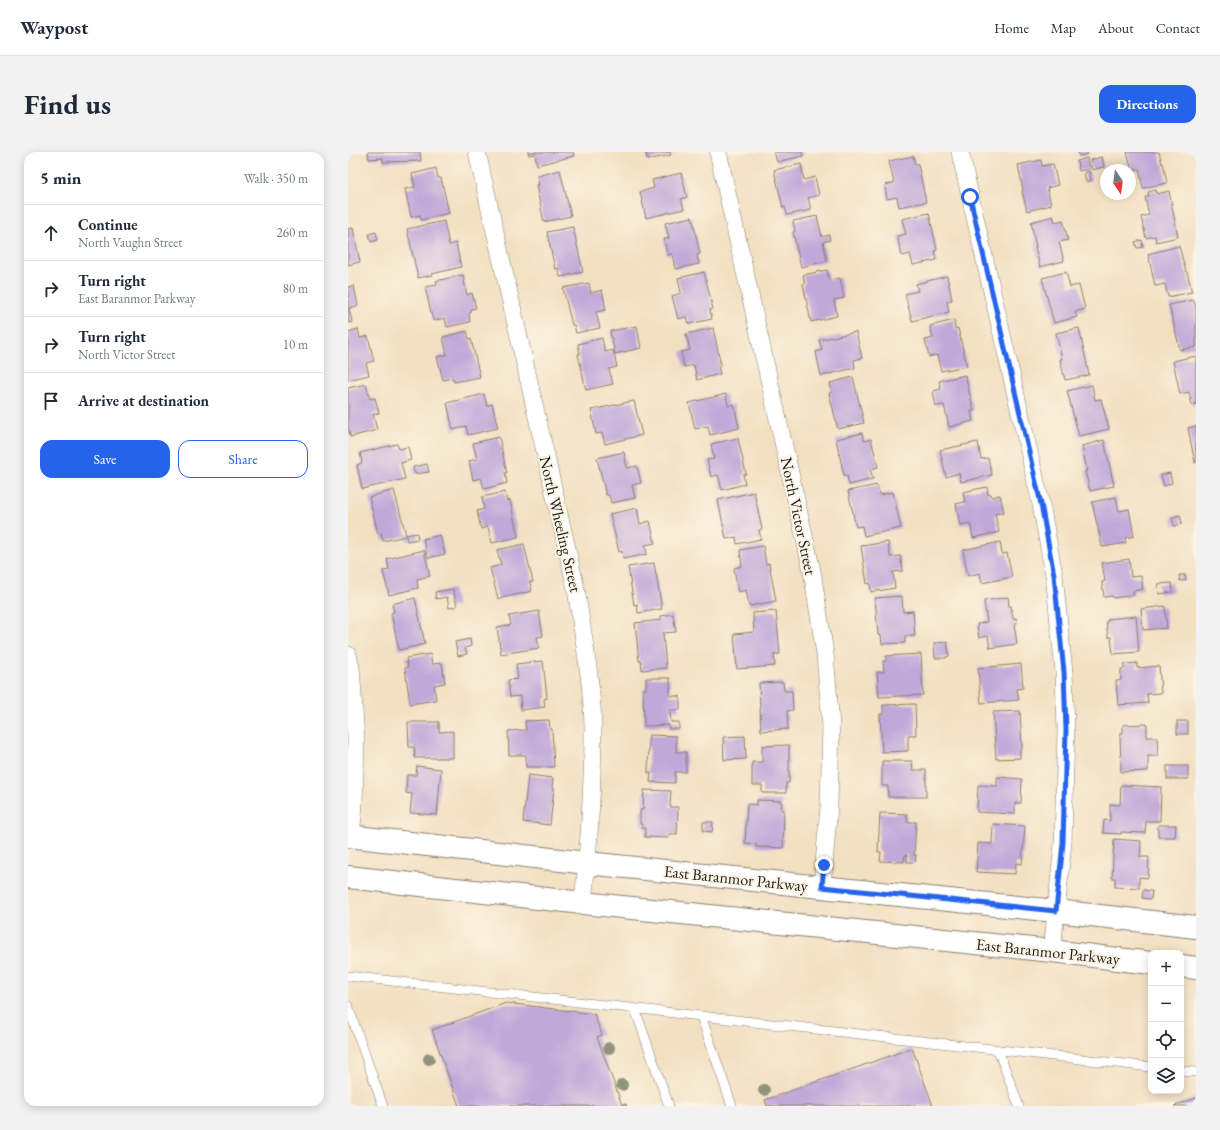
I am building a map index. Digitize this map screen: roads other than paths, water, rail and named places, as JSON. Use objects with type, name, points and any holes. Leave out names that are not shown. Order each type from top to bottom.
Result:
[{"type":"street","name":"North Wheeling Street","points":[[477,152],[576,589],[587,661],[593,727],[591,819],[583,903]]},
{"type":"street","name":"North Victor Street","points":[[718,152],[812,571],[825,654],[831,726],[829,806],[822,887]]},
{"type":"street","points":[[960,152],[1039,496],[1054,575],[1064,672],[1066,730],[1063,843],[1052,951]]},
{"type":"street","points":[[348,655],[351,667],[356,739],[354,804],[350,837]]},
{"type":"street","name":"East Baranmor Parkway","points":[[350,837],[1196,927]]},
{"type":"street","name":"East Baranmor Parkway","points":[[348,877],[1148,962]]},
{"type":"street","points":[[1184,966],[1196,968]]},
{"type":"lane","points":[[348,976],[1148,1067]]},
{"type":"lane","points":[[348,1006],[383,1106]]},
{"type":"lane","points":[[635,1009],[669,1106]]},
{"type":"lane","points":[[701,1016],[732,1106]]},
{"type":"lane","points":[[998,1050],[1018,1106]]},
{"type":"lane","points":[[1184,1071],[1196,1072]]}]
